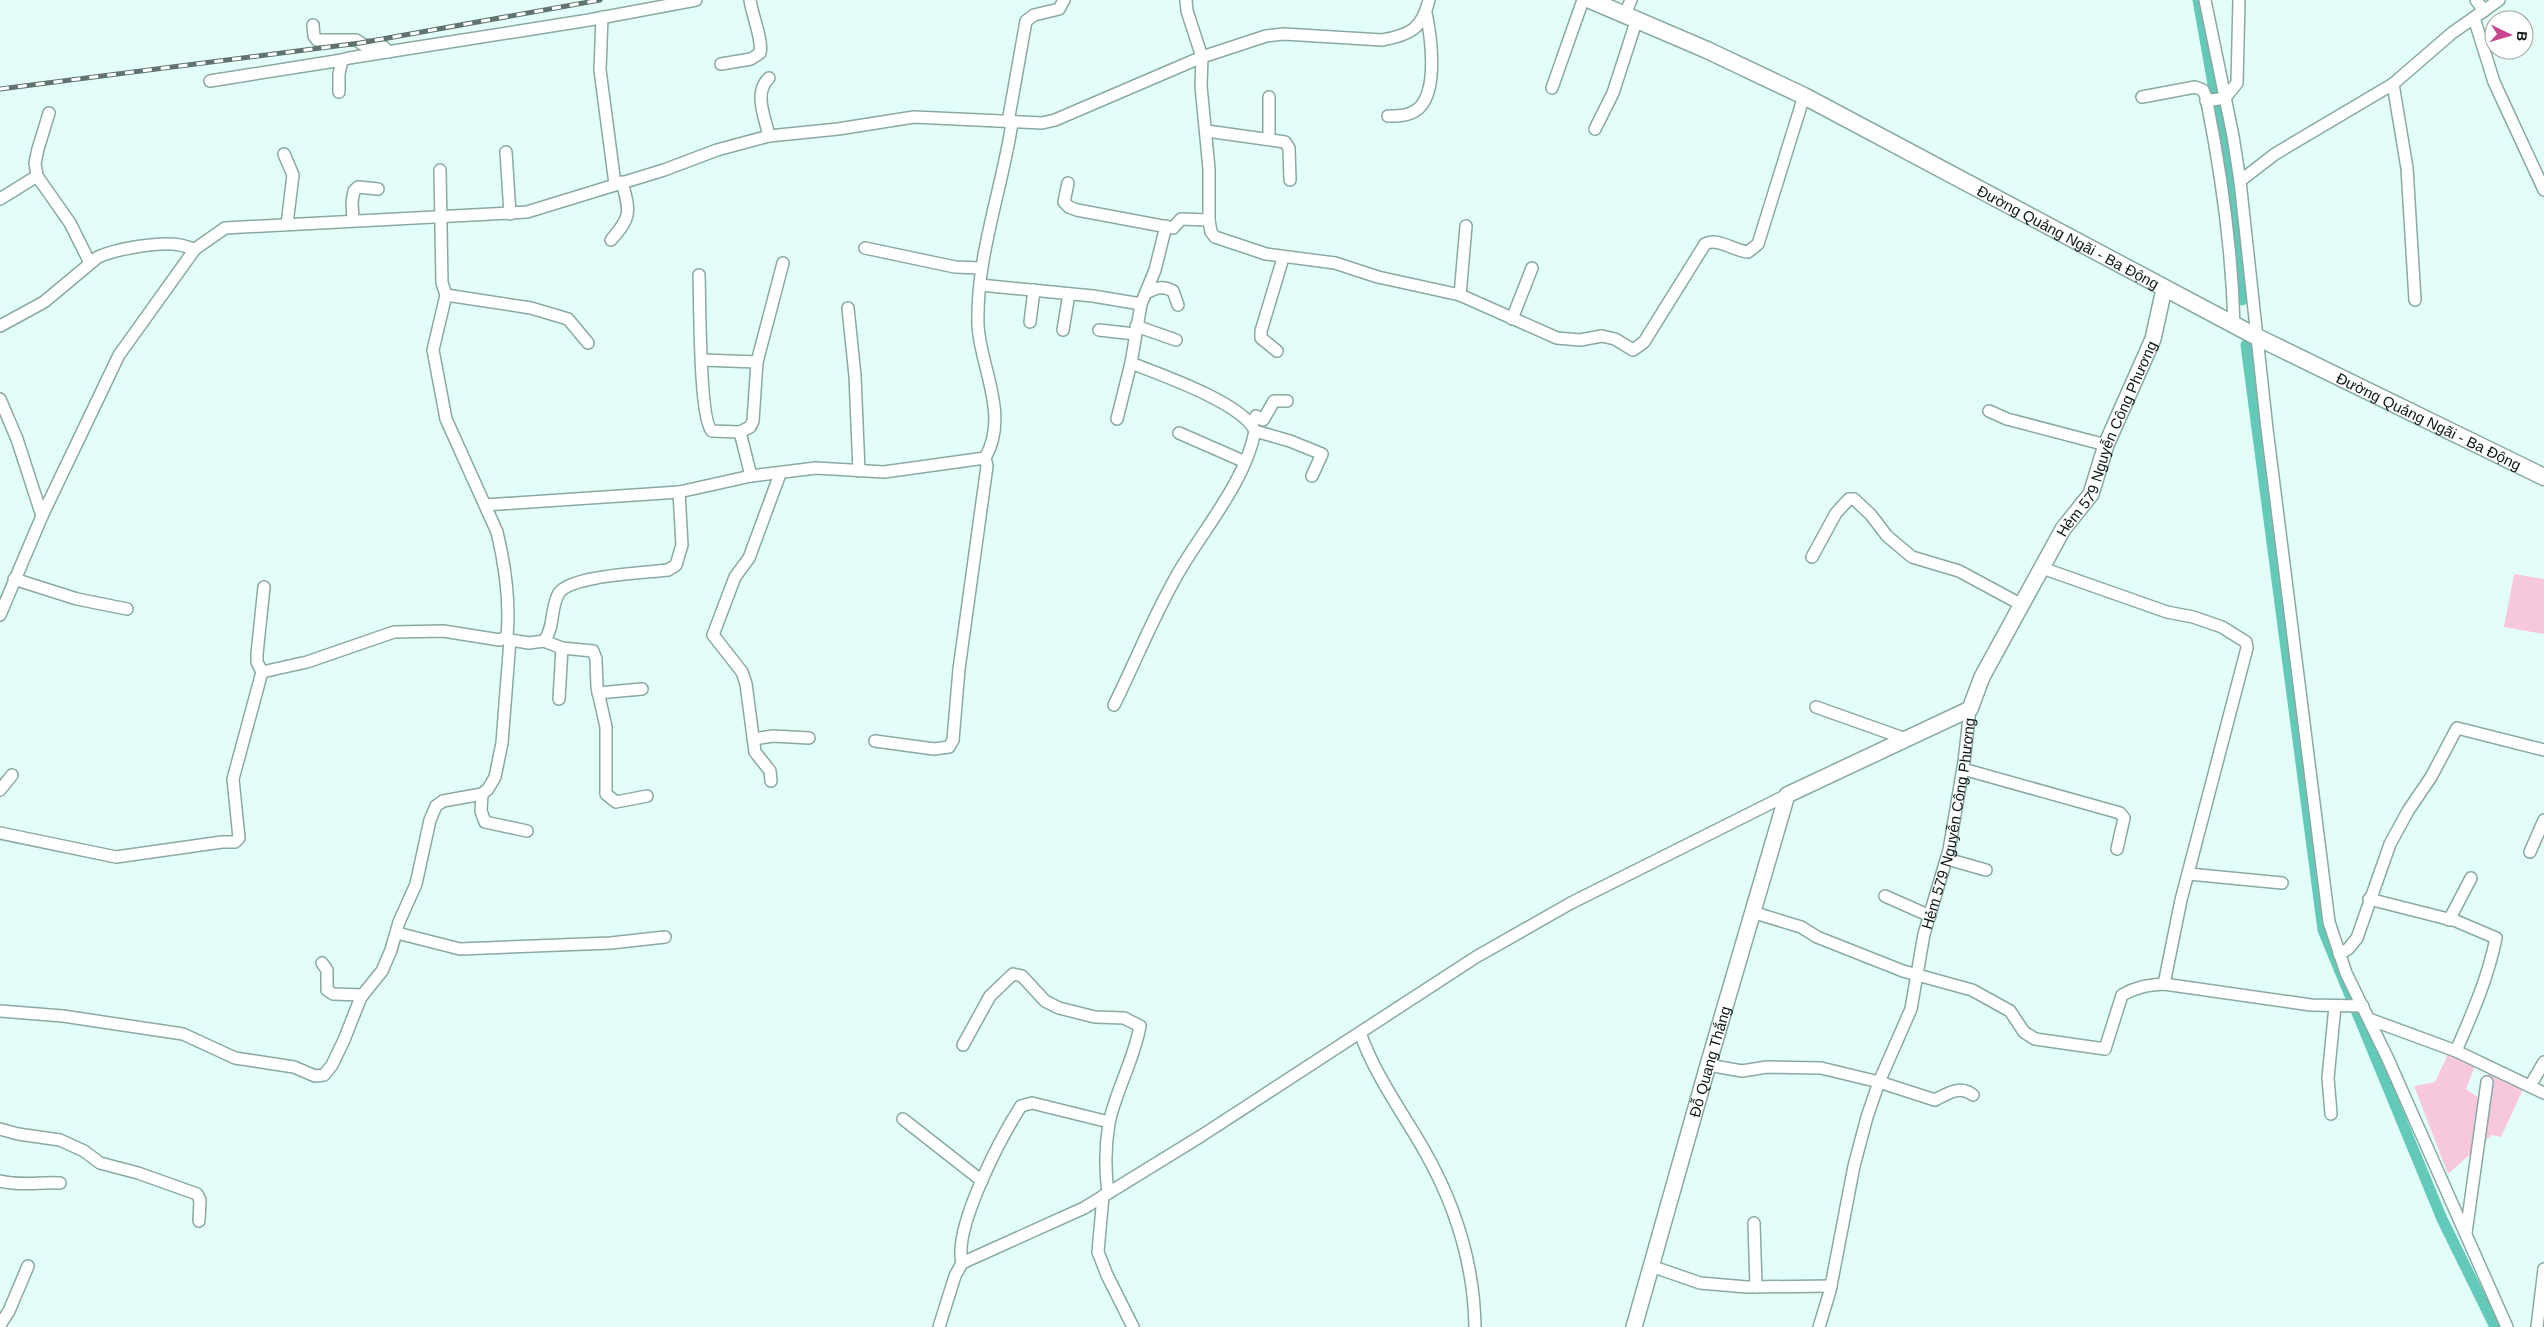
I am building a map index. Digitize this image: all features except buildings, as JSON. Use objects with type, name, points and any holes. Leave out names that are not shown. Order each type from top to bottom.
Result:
[{"type":"main road","name":"Đường Quảng Ngãi - Ba Động","points":[[1590,0],[1631,11],[1804,96],[2164,289],[2257,337],[2544,478]]},
{"type":"street","points":[[210,80],[342,60],[696,0]]},
{"type":"street","points":[[721,64],[751,59],[760,53],[761,47],[753,20],[750,0]]},
{"type":"street","points":[[875,741],[934,749],[949,747],[953,740],[959,669],[987,466],[985,458],[991,447],[994,417],[987,364],[979,328],[981,268],[1010,123],[1026,21],[1034,15],[1059,9],[1064,0]]},
{"type":"street","points":[[1186,0],[1187,11],[1202,57],[1201,86],[1210,176],[1209,220],[1211,232],[1215,237],[1242,247],[1283,258],[1335,263],[1378,277],[1460,295],[1557,338],[1580,340],[1602,336],[1615,339],[1633,350],[1638,349],[1705,244],[1710,241],[1718,242],[1738,251],[1748,252],[1758,244],[1804,96]]},
{"type":"street","points":[[0,615],[42,516],[119,355],[195,249],[225,228],[527,212],[673,167],[717,150],[769,136],[838,129],[914,117],[1010,123],[1054,120],[1202,57],[1266,36],[1284,34],[1382,40],[1397,37],[1416,29],[1426,13],[1429,0]]},
{"type":"street","points":[[1552,88],[1583,0]]},
{"type":"street","points":[[2205,0],[2233,291],[2234,325]]},
{"type":"street","points":[[2215,99],[2237,83],[2239,0]]},
{"type":"street","points":[[2476,0],[2494,82],[2544,190]]},
{"type":"street","points":[[2240,181],[2275,154],[2393,84],[2452,33],[2499,0]]},
{"type":"street","points":[[1595,130],[1613,92],[1631,11]]},
{"type":"street","points":[[1388,116],[1412,112],[1420,106],[1427,96],[1432,50],[1426,13]]},
{"type":"street","points":[[602,17],[600,70],[619,183],[628,204],[628,218],[611,240]]},
{"type":"street","points":[[313,25],[314,36],[318,40],[356,40],[364,45],[384,47],[388,52]]},
{"type":"street","points":[[339,92],[339,74],[342,60]]},
{"type":"street","points":[[769,78],[763,84],[760,93],[769,136]]},
{"type":"street","points":[[2393,84],[2407,168],[2415,300]]},
{"type":"street","points":[[2142,97],[2196,86],[2215,99],[2240,181],[2257,337],[2328,912],[2339,954],[2360,1006],[2369,1019],[2507,1327]]},
{"type":"street","points":[[1269,97],[1269,139]]},
{"type":"street","points":[[49,113],[35,163],[37,176],[70,223],[90,263]]},
{"type":"street","points":[[1206,131],[1269,139],[1288,144],[1290,180]]},
{"type":"street","points":[[506,152],[510,214]]},
{"type":"street","points":[[284,154],[293,175],[287,224]]},
{"type":"street","points":[[0,1010],[63,1016],[183,1034],[235,1058],[294,1067],[309,1074],[324,1075],[332,1066],[354,1011],[363,995],[382,971],[416,884],[430,820],[436,806],[443,801],[482,794],[488,789],[495,776],[502,743],[509,620],[502,551],[497,532],[446,419],[433,350],[446,295],[442,283],[440,170]]},
{"type":"street","points":[[0,199],[37,176]]},
{"type":"street","points":[[1068,183],[1064,202],[1069,207],[1173,228],[1181,219],[1209,220]]},
{"type":"street","points":[[352,220],[354,191],[358,187],[378,189]]},
{"type":"street","points":[[1117,419],[1131,363],[1143,299],[1155,270],[1166,226]]},
{"type":"street","points":[[1460,295],[1466,226]]},
{"type":"street","points":[[0,326],[44,302],[90,263],[108,252],[152,246],[180,245],[195,249]]},
{"type":"street","points":[[865,248],[955,267],[981,268]]},
{"type":"street","points":[[1277,351],[1261,338],[1261,331],[1283,258]]},
{"type":"street","points":[[699,275],[704,396],[709,429],[712,431],[740,432],[750,427],[753,421],[757,362],[783,263]]},
{"type":"street","points":[[1512,319],[1532,268]]},
{"type":"street","points":[[980,285],[1143,299],[1157,288],[1166,288],[1173,291],[1178,305]]},
{"type":"street","name":"Hẻm 579 Nguyễn Công Phương","points":[[1819,1327],[1831,1286],[1854,1166],[1879,1082],[1911,1010],[1924,934],[1947,859],[1963,769],[1970,708],[1982,678],[2063,529],[2091,494],[2106,445],[2153,339],[2164,289]]},
{"type":"street","points":[[1030,322],[1034,290]]},
{"type":"street","points":[[1063,330],[1069,294]]},
{"type":"street","points":[[446,295],[531,308],[568,319],[588,343]]},
{"type":"street","points":[[848,308],[855,376],[859,471]]},
{"type":"street","points":[[1099,330],[1136,330],[1176,340]]},
{"type":"street","points":[[702,360],[757,362]]},
{"type":"street","points":[[1131,363],[1187,384],[1230,408],[1253,427],[1322,454],[1312,476]]},
{"type":"street","points":[[0,399],[17,439],[42,516]]},
{"type":"street","points":[[1114,706],[1160,607],[1184,564],[1236,481],[1256,416],[1263,420],[1274,401],[1287,401]]},
{"type":"street","points":[[1989,411],[2007,419],[2106,445]]},
{"type":"street","points":[[740,432],[751,476]]},
{"type":"street","points":[[1179,434],[1243,461]]},
{"type":"street","points":[[485,505],[679,492],[751,476],[780,474],[816,468],[902,471],[985,458]]},
{"type":"street","points":[[771,781],[770,771],[755,752],[746,684],[742,672],[724,652],[713,635],[735,577],[748,558],[780,474]]},
{"type":"street","points":[[544,641],[550,629],[558,596],[568,585],[604,577],[668,570],[676,565],[682,545],[679,492]]},
{"type":"street","points":[[1812,557],[1836,513],[1849,499],[1854,499],[1871,515],[1887,536],[1912,557],[1959,572],[2022,605]]},
{"type":"street","points":[[2042,568],[2166,612],[2193,617],[2222,627],[2246,642],[2247,648],[2181,900],[2164,984]]},
{"type":"street","points":[[14,579],[77,599],[127,608]]},
{"type":"street","points":[[0,834],[116,857],[222,842],[235,842],[239,838],[233,779],[262,672],[257,654],[264,586]]},
{"type":"street","points":[[262,672],[307,662],[394,632],[443,631],[530,643],[544,641],[562,648],[593,651],[596,659],[598,693],[606,727],[606,794],[616,802],[647,796]]},
{"type":"street","points":[[560,699],[562,648]]},
{"type":"street","points":[[598,693],[642,689]]},
{"type":"street","points":[[1816,707],[1906,739]]},
{"type":"street","points":[[962,1263],[1032,1233],[1106,1195],[1476,957],[1562,908],[1787,796],[1970,708]]},
{"type":"street","points":[[2339,954],[2357,938],[2369,899],[2390,844],[2408,811],[2431,777],[2457,728],[2544,750]]},
{"type":"street","points":[[753,739],[773,736],[809,738]]},
{"type":"street","points":[[1963,769],[2120,813],[2124,818],[2117,849]]},
{"type":"street","points":[[0,790],[12,775]]},
{"type":"street","points":[[482,794],[481,811],[485,822],[527,831]]},
{"type":"street","name":"Đỗ Quang Thắng","points":[[1634,1327],[1752,912],[1787,796]]},
{"type":"street","points":[[2530,852],[2544,820]]},
{"type":"street","points":[[1947,859],[1986,870]]},
{"type":"street","points":[[2189,874],[2282,883]]},
{"type":"street","points":[[2449,920],[2471,878]]},
{"type":"street","points":[[1885,896],[1930,916]]},
{"type":"street","points":[[2369,899],[2449,920],[2496,938],[2482,989],[2456,1050]]},
{"type":"street","points":[[1752,912],[1801,927],[1817,937],[1902,971],[1972,990],[2010,1011],[2024,1032],[2035,1039],[2105,1049],[2122,995],[2134,989],[2164,984],[2310,1006],[2360,1006]]},
{"type":"street","points":[[397,933],[460,948],[611,943],[665,937]]},
{"type":"street","points":[[322,963],[327,970],[327,990],[333,994],[363,995]]},
{"type":"street","points":[[963,1045],[990,996],[1013,974],[1022,976],[1039,995],[1053,1005],[1078,1014],[1124,1018],[1140,1026],[1136,1045],[1109,1122],[1104,1167],[1106,1195],[1098,1252],[1107,1275],[1133,1327]]},
{"type":"street","points":[[2331,1114],[2328,1078],[2339,1006]]},
{"type":"street","points":[[2369,1019],[2456,1050],[2544,1093]]},
{"type":"street","points":[[1360,1033],[1370,1063],[1423,1149],[1457,1218],[1473,1284],[1475,1327]]},
{"type":"street","points":[[2530,1086],[2544,1062]]},
{"type":"street","points":[[1708,1065],[1742,1071],[1767,1067],[1821,1068],[1879,1082],[1935,1100],[1955,1090],[1967,1090],[1974,1095]]},
{"type":"street","points":[[2466,1233],[2487,1082]]},
{"type":"street","points":[[939,1327],[955,1276],[962,1263],[960,1245],[982,1181],[1013,1118],[1021,1106],[1027,1103],[1046,1105],[1109,1122]]},
{"type":"street","points":[[903,1119],[982,1181]]},
{"type":"street","points":[[0,1129],[18,1134],[60,1140],[84,1151],[100,1163],[138,1173],[197,1194],[200,1200],[200,1221]]},
{"type":"street","points":[[0,1181],[20,1185],[42,1182],[60,1183]]},
{"type":"street","points":[[1754,1223],[1756,1287]]},
{"type":"street","points":[[0,1325],[9,1312],[28,1266]]},
{"type":"street","points":[[1651,1266],[1700,1283],[1756,1287],[1831,1286]]},
{"type":"street","points":[[2537,1327],[2544,1269]]},
{"type":"shaded area","points":[[2514,574],[2544,579],[2544,634],[2504,627]]},
{"type":"shaded area","points":[[2448,1054],[2475,1066],[2466,1089],[2479,1098],[2489,1071],[2524,1087],[2501,1137],[2492,1135],[2448,1174],[2414,1086],[2435,1082]]},
{"type":"waterway","points":[[2198,0],[2239,230],[2242,300]]},
{"type":"waterway","points":[[2246,345],[2323,930],[2442,1219],[2495,1327]]},
{"type":"railway","points":[[0,89],[360,43],[600,0]]}]
